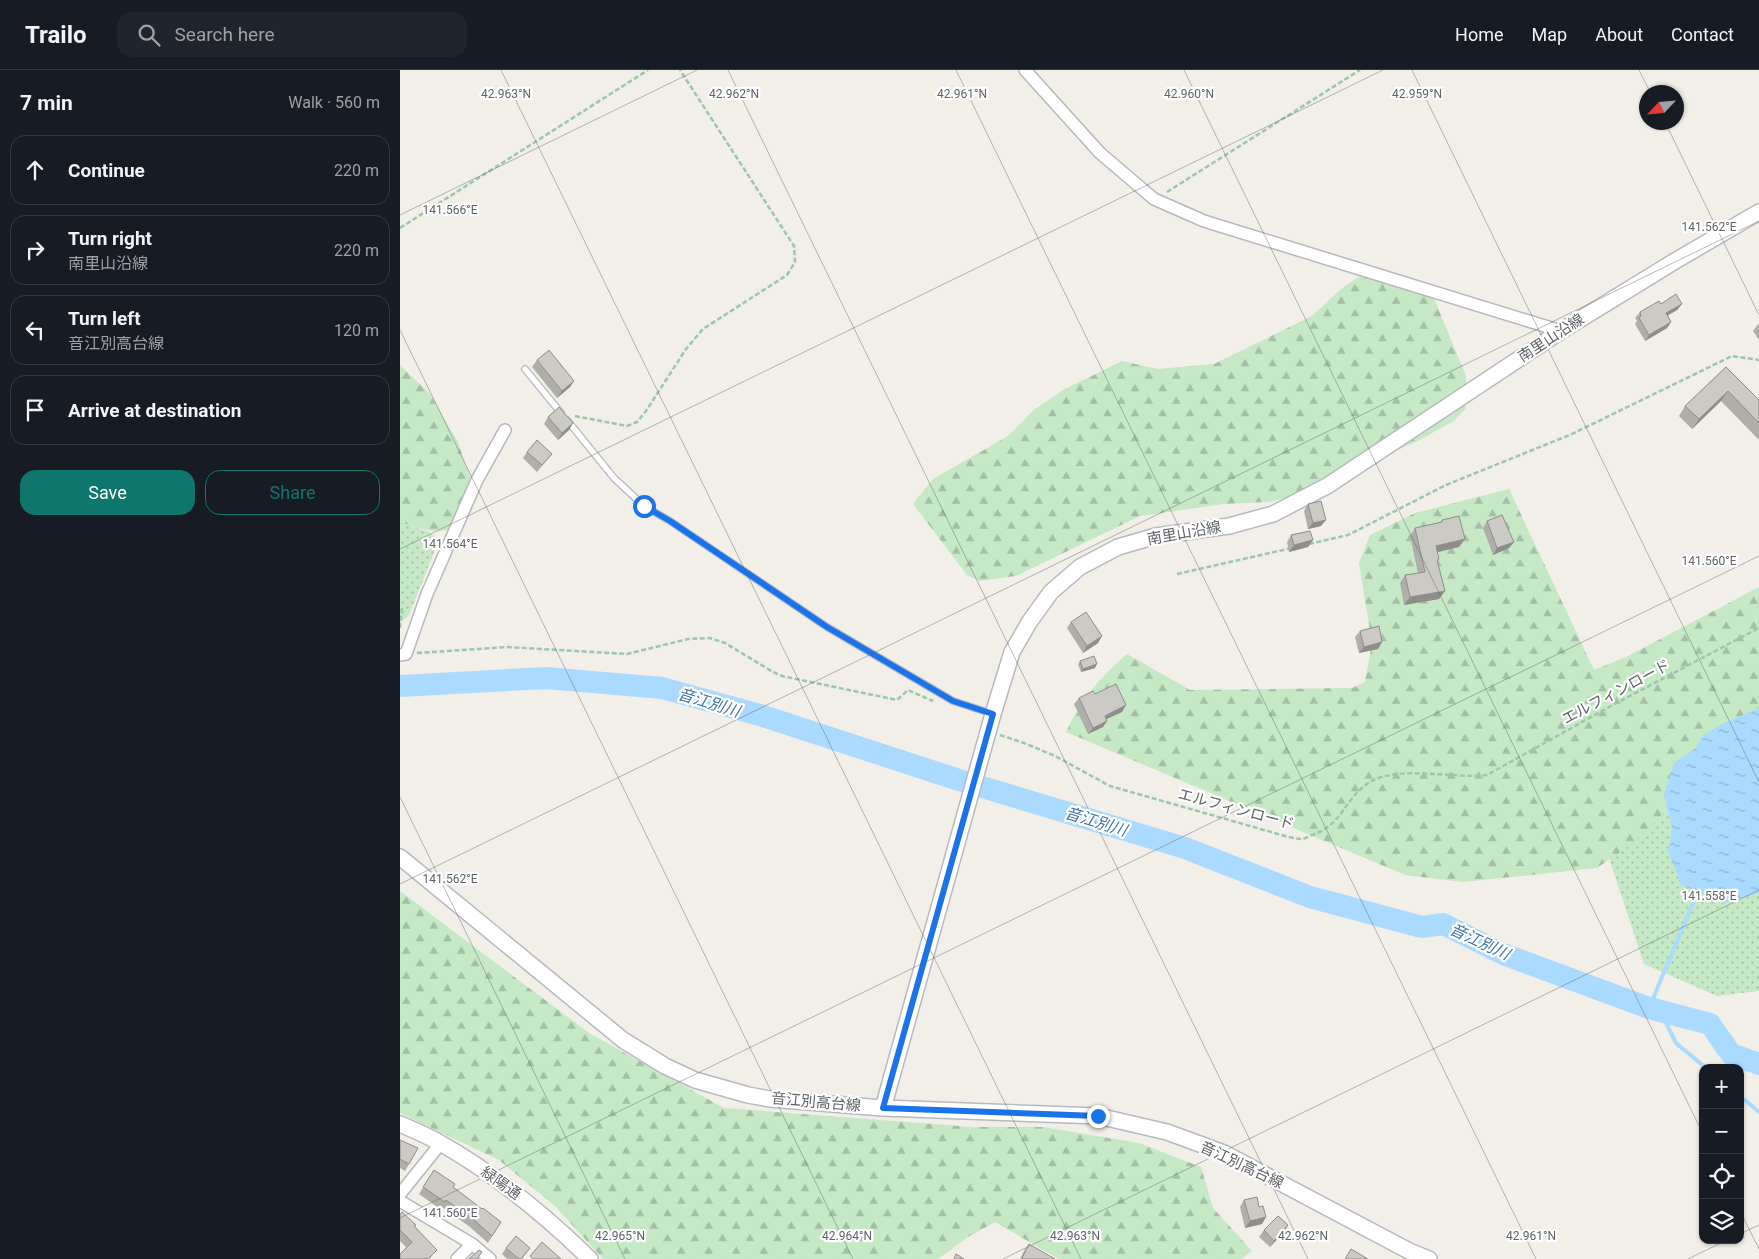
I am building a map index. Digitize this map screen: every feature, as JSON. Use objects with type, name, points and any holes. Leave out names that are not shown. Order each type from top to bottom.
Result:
[{"type":"street","points":[[1025,70],[1100,153],[1154,199],[1204,221],[1561,331]]},
{"type":"street","name":"南里山沿線","points":[[883,1108],[982,752],[1012,652],[1030,621],[1051,592],[1080,567],[1118,547],[1156,536],[1229,526],[1273,514],[1327,486],[1561,331],[1759,212]]},
{"type":"street","points":[[403,655],[426,594],[477,480],[505,430]]},
{"type":"street","name":"音江別高台線","points":[[400,857],[624,1040],[665,1066],[695,1080],[748,1095],[770,1099],[883,1108],[1098,1116],[1167,1132],[1224,1153],[1409,1251],[1429,1259]]},
{"type":"street","name":"緑陽通","points":[[400,1124],[441,1143],[490,1174],[532,1205],[590,1259]]},
{"type":"street","points":[[400,1194],[441,1143]]},
{"type":"street","points":[[400,1201],[472,1244],[490,1259]]},
{"type":"street","points":[[457,1259],[472,1244]]},
{"type":"lane","points":[[525,369],[614,478],[644,506],[670,521],[827,627],[953,701],[993,714]]},
{"type":"path","points":[[400,228],[648,70]]},
{"type":"path","points":[[570,424],[573,415],[627,426],[637,422],[686,349],[703,329],[787,275],[795,262],[794,246],[680,70]]},
{"type":"path","points":[[1154,199],[1360,70]]},
{"type":"path","points":[[1177,574],[1348,535],[1446,485],[1572,434],[1732,356],[1759,360]]},
{"type":"path","points":[[400,628],[402,608]]},
{"type":"path","name":"エルフィンロード","points":[[988,732],[1024,742],[1090,773],[1110,786],[1302,839],[1321,832],[1334,824],[1357,791],[1371,781],[1383,776],[1401,774],[1473,777],[1487,775],[1611,706],[1759,628]]},
{"type":"path","points":[[403,655],[507,647],[627,654],[688,640],[710,638],[725,643],[772,672],[782,676],[896,700],[908,690],[935,702]]},
{"type":"green space","points":[[1372,268],[1433,296],[1466,376],[1466,408],[1455,420],[1420,440],[1291,497],[1268,502],[1224,504],[1140,516],[1016,576],[980,581],[967,575],[913,504],[933,479],[1008,436],[1034,410],[1063,390],[1122,361],[1158,369],[1214,364],[1312,316],[1341,289]]},
{"type":"green space","points":[[400,365],[430,394],[457,440],[471,479],[474,504],[465,525],[447,530],[432,531],[400,522]]},
{"type":"green space","points":[[1509,489],[1594,670],[1628,656],[1759,587],[1759,706],[1737,722],[1683,794],[1633,843],[1597,868],[1463,882],[1405,875],[1066,732],[1092,690],[1108,671],[1127,654],[1190,690],[1352,688],[1365,682],[1372,643],[1359,563],[1370,535],[1415,513]]},
{"type":"green space","points":[[400,522],[429,532],[439,540],[409,615],[400,623]]},
{"type":"green space","points":[[1759,644],[1759,991],[1717,996],[1644,964],[1601,834]]},
{"type":"green space","points":[[400,891],[589,1033],[724,1108],[973,1127],[1043,1127],[1139,1143],[1201,1167],[1213,1208],[1252,1251],[1241,1259],[1059,1259],[995,1222],[968,1237],[938,1259],[603,1259],[556,1207],[499,1160],[400,1113]]},
{"type":"water","points":[[1759,708],[1759,893],[1726,903],[1681,885],[1668,851],[1672,829],[1664,795],[1674,763],[1696,748],[1701,737],[1724,723]]},
{"type":"building","points":[[1676,294],[1682,304],[1666,313],[1671,322],[1649,335],[1639,318],[1641,316],[1640,312],[1659,301],[1661,304]]},
{"type":"building","points":[[549,350],[574,381],[562,391],[537,360]]},
{"type":"building","points":[[1726,367],[1759,400],[1759,423],[1728,391],[1699,419],[1685,406]]},
{"type":"building","points":[[559,407],[573,423],[562,433],[548,417]]},
{"type":"building","points":[[537,440],[552,454],[542,465],[527,452]]},
{"type":"building","points":[[1321,501],[1326,520],[1313,523],[1308,504]]},
{"type":"building","points":[[1502,515],[1514,542],[1497,548],[1487,521]]},
{"type":"building","points":[[1459,516],[1465,539],[1436,546],[1439,559],[1437,560],[1445,591],[1410,597],[1405,575],[1425,572],[1415,528]]},
{"type":"building","points":[[1310,531],[1313,540],[1294,545],[1291,535]]},
{"type":"building","points":[[1086,612],[1102,636],[1087,646],[1071,622]]},
{"type":"building","points":[[1379,626],[1382,642],[1364,647],[1360,631]]},
{"type":"building","points":[[1094,656],[1097,664],[1083,669],[1080,661]]},
{"type":"building","points":[[1116,684],[1126,705],[1105,716],[1107,721],[1093,728],[1079,698],[1093,691],[1095,694]]},
{"type":"building","points":[[400,1140],[418,1148],[409,1164],[400,1159]]},
{"type":"building","points":[[434,1170],[455,1184],[453,1187],[501,1222],[492,1236],[474,1220],[446,1200],[445,1202],[423,1187]]},
{"type":"building","points":[[1257,1197],[1259,1207],[1263,1206],[1266,1217],[1250,1221],[1244,1200]]},
{"type":"building","points":[[402,1212],[437,1250],[428,1259],[400,1259],[400,1254],[412,1242],[400,1230],[400,1214]]},
{"type":"building","points":[[1278,1216],[1288,1225],[1274,1241],[1264,1230]]},
{"type":"building","points":[[516,1236],[530,1248],[521,1259],[506,1248]]},
{"type":"building","points":[[542,1242],[561,1259],[533,1259],[530,1256]]},
{"type":"building","points":[[1029,1244],[1055,1259],[1023,1259]]},
{"type":"building","points":[[1351,1249],[1368,1259],[1345,1259]]},
{"type":"building","points":[[479,1250],[482,1252],[477,1259],[469,1259]]},
{"type":"building","points":[[956,1254],[964,1259],[954,1259]]},
{"type":"waterway","name":"音江別川","points":[[400,686],[546,678],[662,688],[763,716],[959,780],[1185,848],[1310,897],[1422,927],[1443,924],[1503,954],[1649,1008],[1710,1024],[1731,1054],[1759,1064]]},
{"type":"waterway","points":[[1649,1008],[1699,889]]},
{"type":"waterway","points":[[1660,1011],[1676,1043],[1701,1064]]},
{"type":"waterway","points":[[1744,1099],[1759,1112]]},
{"type":"route","points":[[644,506],[670,521],[827,627],[953,701],[993,714],[883,1108],[1098,1116]]}]
